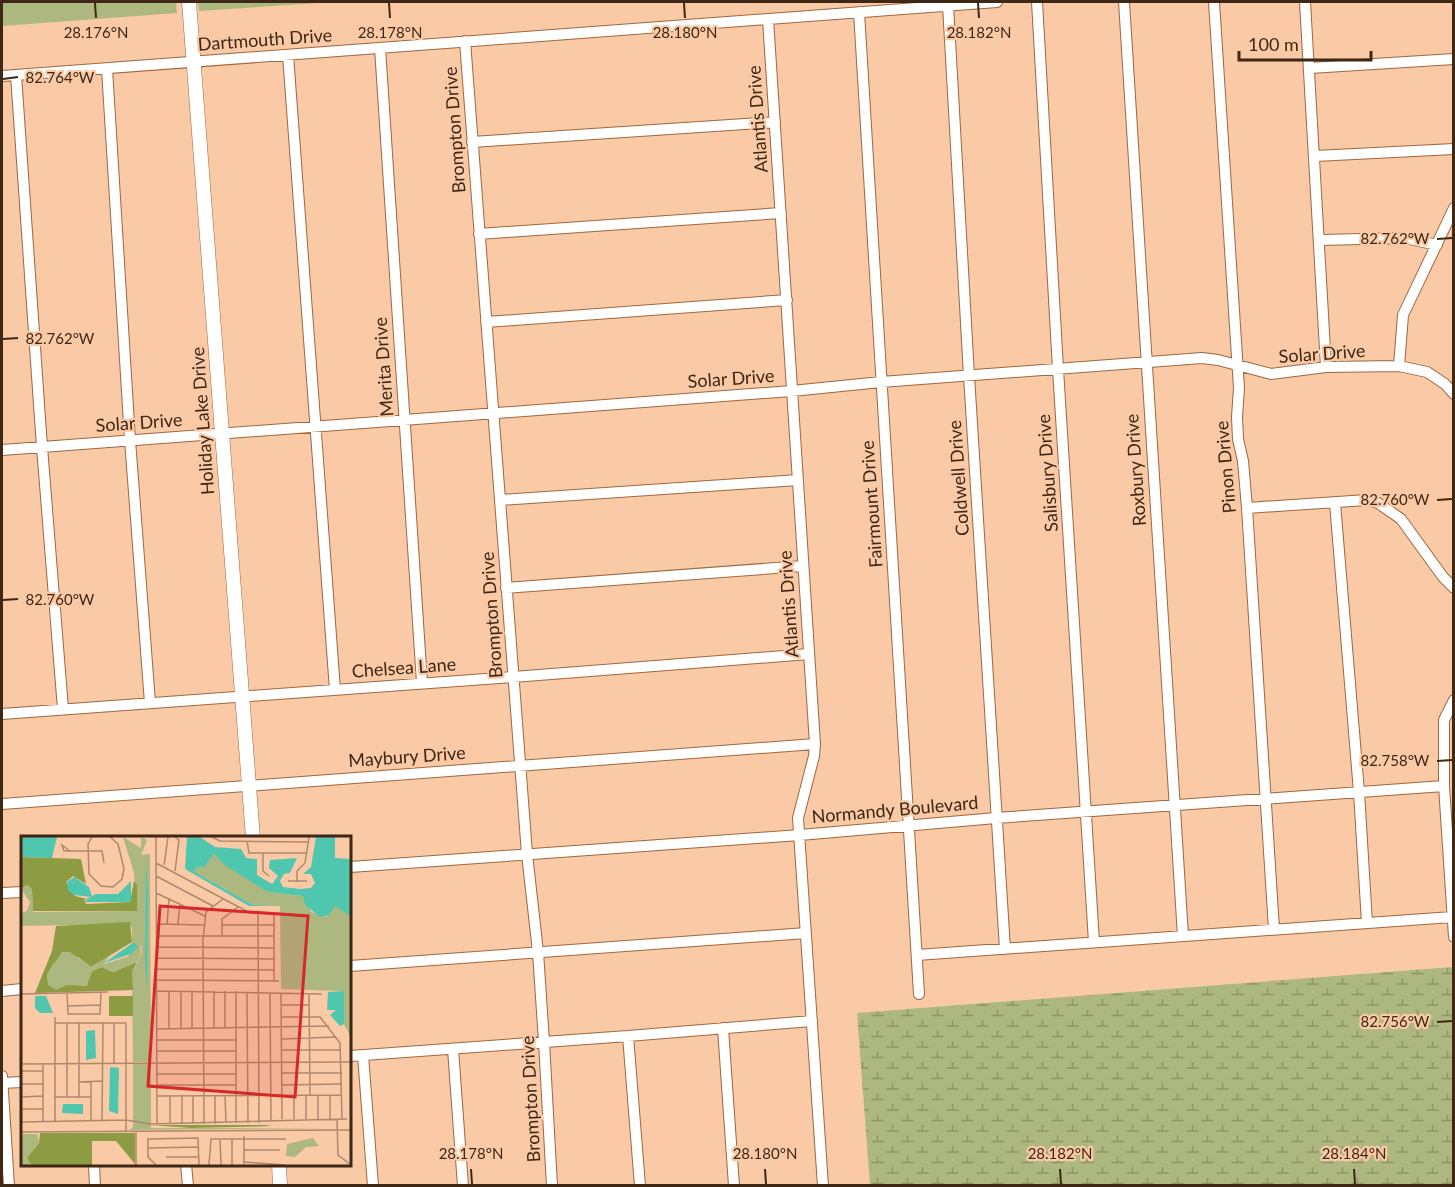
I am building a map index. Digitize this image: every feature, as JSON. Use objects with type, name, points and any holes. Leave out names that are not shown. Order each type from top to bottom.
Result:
[{"type":"street","name":"Holiday Lake Drive","points":[[189,2],[253,836]]},
{"type":"street","name":"Dartmouth Drive","points":[[2,76],[997,2]]},
{"type":"street","name":"Salisbury Drive","points":[[1037,2],[1094,942]]},
{"type":"street","name":"Roxbury Drive","points":[[1124,2],[1183,936]]},
{"type":"street","name":"Pinon Drive","points":[[1214,2],[1239,388],[1238,439],[1243,461],[1247,508],[1274,929]]},
{"type":"street","points":[[1305,2],[1326,367]]},
{"type":"street","name":"Coldwell Drive","points":[[948,5],[1005,949]]},
{"type":"street","name":"Fairmount Drive","points":[[859,12],[919,994]]},
{"type":"street","name":"Atlantis Drive","points":[[768,19],[815,744],[798,818],[823,1185]]},
{"type":"street","name":"Brompton Drive","points":[[465,41],[526,854],[538,952],[552,1185]]},
{"type":"street","name":"Merita Drive","points":[[380,48],[422,684]]},
{"type":"street","points":[[288,55],[335,690]]},
{"type":"street","points":[[1310,68],[1454,59]]},
{"type":"street","points":[[107,69],[130,440],[150,703]]},
{"type":"street","points":[[16,75],[63,710]]},
{"type":"street","points":[[472,141],[775,122]]},
{"type":"street","points":[[1315,156],[1454,149]]},
{"type":"street","points":[[1399,366],[1402,315],[1454,208]]},
{"type":"street","points":[[479,234],[781,213]]},
{"type":"street","points":[[1320,240],[1405,238],[1437,245]]},
{"type":"street","points":[[486,322],[786,300]]},
{"type":"street","name":"Solar Drive","points":[[2,450],[1202,358],[1271,374],[1326,367],[1399,366],[1427,372],[1454,393]]},
{"type":"street","points":[[500,500],[798,480]]},
{"type":"street","points":[[1247,508],[1367,500],[1378,503],[1401,519],[1443,577],[1454,588]]},
{"type":"street","points":[[1335,503],[1359,792],[1367,923]]},
{"type":"street","points":[[506,588],[804,566]]},
{"type":"street","name":"Chelsea Lane","points":[[2,714],[809,654]]},
{"type":"street","points":[[1454,700],[1444,720],[1444,786],[1454,937]]},
{"type":"street","name":"Maybury Drive","points":[[2,804],[815,744]]},
{"type":"street","name":"Normandy Boulevard","points":[[351,867],[1444,786]]},
{"type":"street","points":[[2,893],[21,892]]},
{"type":"street","points":[[917,955],[1452,917]]},
{"type":"street","points":[[351,966],[806,933]]},
{"type":"street","points":[[2,991],[21,989]]},
{"type":"street","points":[[351,1056],[812,1021]]},
{"type":"street","points":[[723,1028],[734,1185]]},
{"type":"street","points":[[628,1036],[640,1185]]},
{"type":"street","points":[[453,1049],[463,1185]]},
{"type":"street","points":[[363,1055],[373,1185]]},
{"type":"street","points":[[2,1076],[6,1180]]},
{"type":"street","points":[[2,1083],[21,1082]]},
{"type":"street","points":[[94,1166],[95,1185]]},
{"type":"street","points":[[186,1166],[188,1185]]},
{"type":"street","points":[[279,1166],[280,1185]]},
{"type":"green space","points":[[2,2],[176,2],[177,13],[2,26]]},
{"type":"green space","points":[[198,2],[333,2],[199,11]]},
{"type":"green space","points":[[1453,967],[1453,1185],[870,1185],[857,1013]]}]
